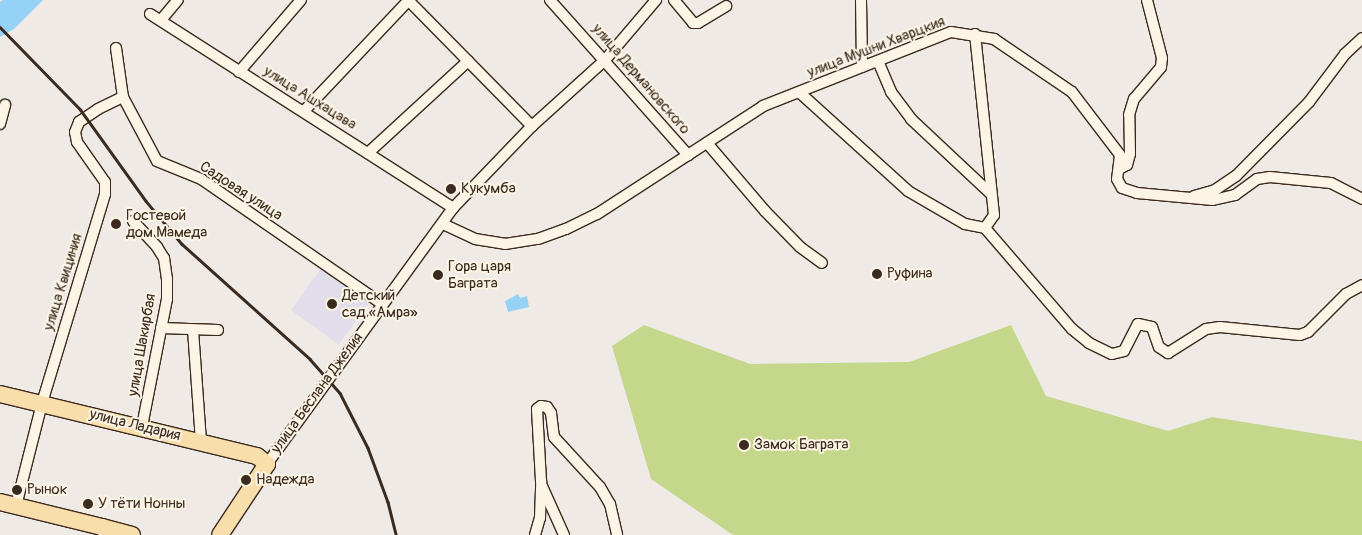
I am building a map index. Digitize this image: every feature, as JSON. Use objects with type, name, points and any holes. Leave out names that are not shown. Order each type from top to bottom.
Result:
[{"type":"highway","name":"улица Ладария","points":[[0,394],[257,456],[267,464]]},
{"type":"highway","name":"улица Беслана Джелия","points":[[220,535],[267,464]]},
{"type":"highway","points":[[0,502],[107,531],[132,535]]},
{"type":"street","points":[[161,20],[178,0]]},
{"type":"street","points":[[239,72],[301,0]]},
{"type":"street","points":[[304,111],[408,0],[532,126]]},
{"type":"street","name":"улица Дермановского","points":[[550,0],[688,156]]},
{"type":"street","name":"улица Беслана Джелия","points":[[267,464],[453,208],[532,126],[605,60],[656,0]]},
{"type":"street","points":[[674,0],[693,22],[698,23],[726,6]]},
{"type":"street","points":[[860,0],[862,67]]},
{"type":"street","points":[[1119,169],[1127,165],[1130,154],[1129,115],[1134,99],[1161,67],[1162,58],[1147,0]]},
{"type":"street","name":"улица Ашхацава","points":[[150,14],[453,208]]},
{"type":"street","name":"улица Мушни Хварцкия","points":[[443,224],[475,238],[505,244],[538,239],[597,214],[763,106],[951,32],[975,34],[994,39],[1072,92],[1112,142],[1120,155],[1118,179],[1122,188],[1137,193],[1213,200],[1235,195],[1256,180],[1270,176],[1331,183],[1362,198]]},
{"type":"street","points":[[975,34],[990,193],[994,215],[985,228]]},
{"type":"street","points":[[1191,197],[1215,190],[1236,176],[1309,102],[1345,54],[1362,38]]},
{"type":"street","name":"Садовая улица","points":[[116,48],[122,97],[157,161],[201,179],[382,304]]},
{"type":"street","points":[[368,153],[468,61]]},
{"type":"street","points":[[878,61],[891,92],[911,119],[990,193]]},
{"type":"street","points":[[799,92],[908,192],[965,224],[985,228],[1072,329],[1089,343],[1112,354],[1124,351],[1138,324],[1152,328],[1159,347],[1168,353],[1206,329],[1220,327],[1300,335],[1308,332],[1346,294],[1362,285]]},
{"type":"street","name":"улица Квициния","points":[[16,506],[42,403],[105,194],[106,182],[77,142],[75,132],[79,122],[98,108],[122,97]]},
{"type":"street","points":[[0,124],[4,105]]},
{"type":"street","points":[[707,143],[764,211],[800,247],[822,263]]},
{"type":"street","name":"улица Шакирбая","points":[[132,221],[153,242],[164,258],[167,299],[142,427]]},
{"type":"street","points":[[161,328],[218,330]]},
{"type":"street","points":[[193,330],[201,442]]},
{"type":"street","points":[[535,535],[540,518],[541,482],[536,423],[537,409],[542,406],[547,407],[551,414],[554,437],[600,487],[610,504],[617,535]]},
{"type":"street","points":[[541,482],[564,535]]},
{"type":"shaded area","name":"Детский сад «Амра»","points":[[325,263],[373,298],[339,345],[291,310]]},
{"type":"green space","points":[[644,325],[750,364],[909,362],[1011,325],[1046,396],[1168,431],[1212,417],[1362,441],[1362,535],[733,535],[651,479],[612,346]]},
{"type":"water","points":[[3,0],[43,0],[14,29],[0,37],[0,2]]},
{"type":"water","points":[[518,294],[520,298],[527,296],[529,307],[508,312],[505,301]]},
{"type":"railway","points":[[0,27],[80,109],[146,201],[182,244],[310,359],[340,393],[368,448],[388,502],[396,535]]},
{"type":"place","name":"Кукумба","points":[[451,189]]},
{"type":"place","name":"Гостевой дом Мамеда","points":[[116,224]]},
{"type":"place","name":"Руфина","points":[[877,274]]},
{"type":"place","name":"Гора царя Баграта","points":[[438,275]]},
{"type":"place","name":"Детский сад «Амра»","points":[[332,304]]},
{"type":"place","name":"Замок Баграта","points":[[744,445]]},
{"type":"place","name":"Надежда","points":[[246,480]]},
{"type":"place","name":"Рынок","points":[[17,490]]},
{"type":"place","name":"У тёти Нонны","points":[[88,504]]}]
